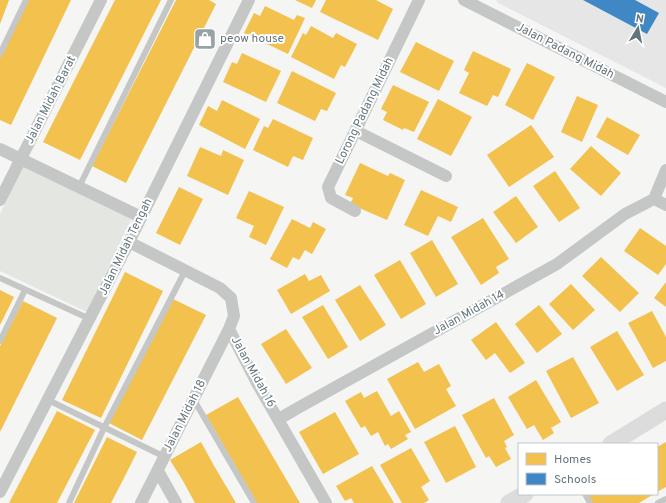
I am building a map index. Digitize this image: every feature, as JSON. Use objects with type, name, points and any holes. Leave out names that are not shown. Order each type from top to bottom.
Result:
[{"type":"street","name":"Jalan Midah Barat","points":[[0,200],[101,0]]},
{"type":"street","name":"Jalan Midah Tengah","points":[[0,492],[130,242],[248,0]]},
{"type":"street","name":"Lorong Padang Midah","points":[[355,211],[331,198],[328,187],[419,0]]},
{"type":"street","name":"Jalan Padang Midah","points":[[464,0],[479,3],[666,102]]},
{"type":"street","points":[[356,131],[446,176]]},
{"type":"street","points":[[0,149],[141,217]]},
{"type":"street","points":[[666,170],[654,199],[666,205]]},
{"type":"street","name":"Jalan Midah 14","points":[[279,419],[296,408],[557,264],[625,214],[654,199]]},
{"type":"street","name":"Jalan Midah 16","points":[[130,242],[220,288],[231,298],[234,316],[229,329],[257,383],[326,503]]},
{"type":"street","name":"Jalan Midah 18","points":[[141,503],[229,329]]},
{"type":"street","points":[[613,443],[666,410]]},
{"type":"street","points":[[158,471],[176,503]]},
{"type":"street","points":[[509,503],[523,495]]},
{"type":"lane","points":[[0,54],[26,0]]},
{"type":"lane","points":[[79,187],[171,0]]},
{"type":"lane","points":[[69,503],[104,428],[185,271]]},
{"type":"lane","points":[[0,278],[90,319]]},
{"type":"lane","points":[[0,341],[25,290]]},
{"type":"lane","points":[[48,400],[165,457]]},
{"type":"lane","points":[[194,400],[254,503]]},
{"type":"lane","points":[[658,503],[666,499]]},
{"type":"shaded area","points":[[496,0],[666,0],[666,88],[498,3]]},
{"type":"shaded area","points":[[23,166],[132,218],[87,312],[0,271],[0,214]]},
{"type":"building: Homes","points":[[0,0],[9,0],[0,24]]},
{"type":"building: Homes","points":[[28,0],[71,0],[11,125],[0,120],[0,58]]},
{"type":"building: Homes","points":[[115,0],[161,0],[80,160],[43,142]]},
{"type":"building: Homes","points":[[176,0],[209,0],[216,4],[126,183],[92,166]]},
{"type":"building: Homes","points":[[295,0],[316,0],[312,8]]},
{"type":"building: Homes","points":[[326,0],[376,0],[393,9],[378,40],[320,12]]},
{"type":"building: Homes","points":[[265,6],[294,20],[297,15],[305,18],[288,54],[244,33],[254,13],[260,16]]},
{"type":"building: Homes","points":[[311,26],[333,38],[336,33],[357,44],[345,67],[341,65],[334,79],[291,57],[303,33],[306,35]]},
{"type":"building: Homes","points":[[416,42],[454,61],[439,91],[400,72]]},
{"type":"building: Homes","points":[[473,51],[511,69],[498,97],[493,95],[487,106],[459,93],[469,73],[464,70]]},
{"type":"building: Homes","points":[[242,53],[281,71],[266,102],[223,82],[232,62],[237,64]]},
{"type":"building: Homes","points":[[527,63],[555,77],[533,120],[505,105]]},
{"type":"building: Homes","points":[[292,71],[336,93],[327,111],[321,109],[315,121],[277,103]]},
{"type":"building: Homes","points":[[393,85],[429,102],[414,132],[404,128],[403,130],[383,120],[387,112],[381,109]]},
{"type":"building: Homes","points":[[577,96],[598,105],[582,142],[561,132]]},
{"type":"building: Homes","points":[[438,99],[472,117],[451,156],[417,139]]},
{"type":"building: Homes","points":[[222,100],[260,119],[245,149],[199,125],[208,106],[217,111]]},
{"type":"building: Homes","points":[[607,117],[640,135],[628,155],[596,137]]},
{"type":"building: Homes","points":[[273,119],[313,138],[303,160],[293,156],[288,167],[253,150],[264,126],[268,128]]},
{"type":"building: Homes","points":[[531,125],[554,157],[509,187],[487,155]]},
{"type":"building: Homes","points":[[591,146],[621,173],[601,196],[570,169]]},
{"type":"building: Homes","points":[[200,147],[221,156],[223,150],[244,160],[228,195],[187,176]]},
{"type":"building: Homes","points":[[360,163],[388,176],[390,173],[405,180],[387,220],[350,204],[353,198],[345,195]]},
{"type":"building: Homes","points":[[555,171],[580,208],[559,222],[533,186]]},
{"type":"building: Homes","points":[[179,187],[203,199],[180,245],[156,233]]},
{"type":"building: Homes","points":[[421,190],[458,207],[451,222],[438,216],[428,236],[404,225]]},
{"type":"building: Homes","points":[[249,191],[284,207],[266,245],[249,237],[254,226],[236,218]]},
{"type":"building: Homes","points":[[516,196],[538,227],[516,243],[493,212]]},
{"type":"building: Homes","points":[[483,218],[509,259],[496,267],[499,273],[481,285],[451,237]]},
{"type":"building: Homes","points":[[292,219],[310,228],[313,222],[326,229],[312,254],[305,250],[299,260],[293,257],[287,268],[270,259]]},
{"type":"building: Homes","points":[[640,228],[666,246],[666,264],[658,275],[624,251]]},
{"type":"building: Homes","points":[[432,240],[458,284],[436,297],[410,253]]},
{"type":"building: Homes","points":[[601,257],[639,293],[620,312],[582,276]]},
{"type":"building: Homes","points":[[400,260],[426,304],[401,319],[374,275]]},
{"type":"building: Homes","points":[[125,272],[163,291],[101,418],[62,400]]},
{"type":"building: Homes","points":[[305,274],[309,281],[321,275],[330,291],[291,314],[277,290]]},
{"type":"building: Homes","points":[[666,282],[666,307],[654,298]]},
{"type":"building: Homes","points":[[571,284],[595,310],[573,330],[549,304]]},
{"type":"building: Homes","points":[[360,285],[386,325],[360,341],[335,300]]},
{"type":"building: Homes","points":[[0,290],[14,297],[0,325]]},
{"type":"building: Homes","points":[[173,299],[206,315],[142,440],[109,423]]},
{"type":"building: Homes","points":[[23,301],[57,318],[0,432],[0,346]]},
{"type":"building: Homes","points":[[323,305],[348,347],[328,359],[302,317]]},
{"type":"building: Homes","points":[[539,305],[562,334],[537,353],[515,324]]},
{"type":"building: Homes","points":[[652,311],[666,337],[666,361],[653,368],[628,323]]},
{"type":"building: Homes","points":[[496,322],[525,363],[510,373],[495,353],[486,360],[471,340]]},
{"type":"building: Homes","points":[[286,329],[312,368],[286,384],[261,344]]},
{"type":"building: Homes","points":[[617,331],[644,375],[617,391],[590,347]]},
{"type":"building: Homes","points":[[573,357],[599,403],[571,418],[546,371]]},
{"type":"building: Homes","points":[[418,362],[424,372],[439,364],[451,386],[446,389],[456,406],[415,429],[387,379]]},
{"type":"building: Homes","points":[[536,380],[561,422],[551,428],[554,433],[543,440],[534,425],[527,429],[508,397]]},
{"type":"building: Homes","points":[[377,391],[391,416],[399,411],[411,432],[405,435],[408,439],[391,449],[388,444],[385,446],[378,432],[371,436],[365,426],[361,428],[345,401],[361,392],[364,398]]},
{"type":"building: Homes","points":[[238,397],[300,503],[257,503],[206,415]]},
{"type":"building: Homes","points":[[494,398],[514,435],[504,441],[507,447],[505,448],[511,459],[496,467],[489,456],[486,458],[462,415]]},
{"type":"building: Homes","points":[[57,411],[95,430],[57,503],[9,503]]},
{"type":"building: Homes","points":[[335,412],[359,454],[323,474],[299,432]]},
{"type":"building: Homes","points":[[455,426],[476,467],[446,483],[424,442]]},
{"type":"building: Homes","points":[[107,437],[137,452],[124,478],[111,503],[74,503]]},
{"type":"building: Homes","points":[[201,442],[236,503],[195,503],[170,460]]},
{"type":"building: Homes","points":[[666,442],[666,487],[658,491],[658,446]]},
{"type":"building: Homes","points":[[411,448],[430,481],[421,487],[429,500],[424,503],[402,503],[380,465]]},
{"type":"building: Homes","points":[[372,466],[394,503],[354,503],[351,498],[345,501],[336,486]]},
{"type":"building: Homes","points":[[588,495],[652,495],[639,503],[592,503]]},
{"type":"building: Schools","points":[[583,0],[635,0],[659,13],[647,34]]},
{"type":"place","name":"peow house","points":[[205,39]]}]
